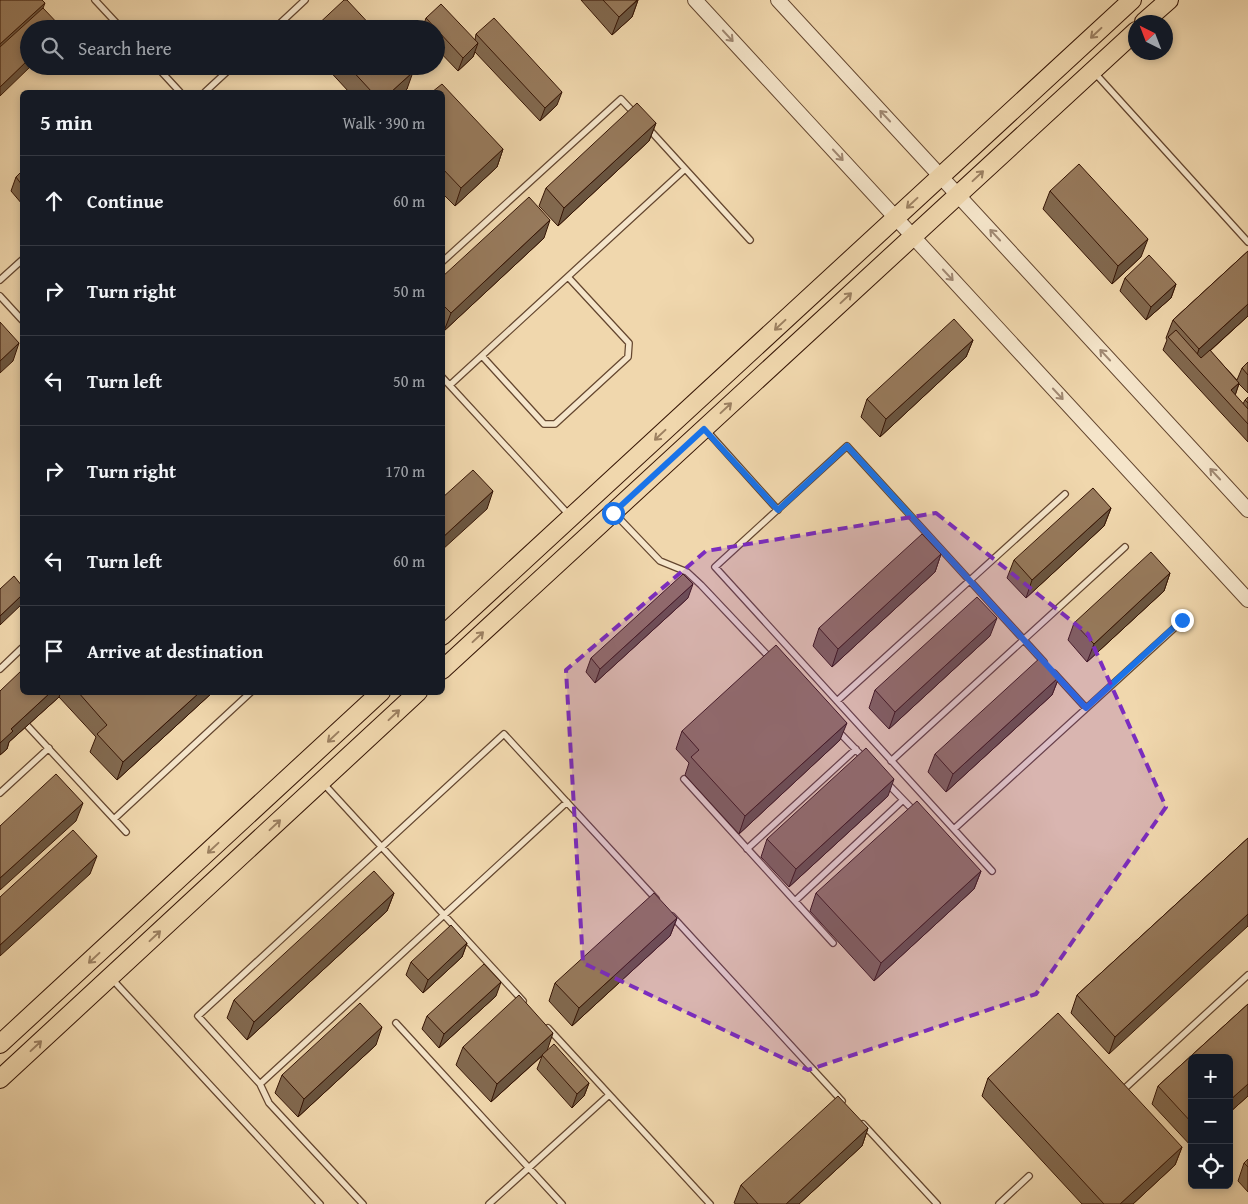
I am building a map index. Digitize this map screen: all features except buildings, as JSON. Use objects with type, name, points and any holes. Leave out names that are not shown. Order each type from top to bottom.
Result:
[{"type":"main road","points":[[445,633],[1132,0]]},
{"type":"main road","points":[[1152,15],[1168,0]]},
{"type":"main road","points":[[445,667],[1128,37]]},
{"type":"main road","points":[[0,1079],[415,695]]},
{"type":"main road","points":[[0,1044],[374,697]]},
{"type":"street","points":[[695,0],[1248,600]]},
{"type":"street","points":[[778,0],[1248,510]]},
{"type":"lane","points":[[96,0],[114,20]]},
{"type":"lane","points":[[284,20],[305,0]]},
{"type":"lane","points":[[1092,70],[1248,242]]},
{"type":"lane","points":[[164,75],[178,90]]},
{"type":"lane","points":[[206,90],[223,75]]},
{"type":"lane","points":[[445,259],[620,98],[750,240]]},
{"type":"lane","points":[[450,385],[685,169]]},
{"type":"lane","points":[[0,280],[20,262]]},
{"type":"lane","points":[[482,356],[544,424],[555,424],[563,417],[628,357],[629,343],[568,277]]},
{"type":"lane","points":[[0,296],[20,318]]},
{"type":"lane","points":[[445,380],[571,517]]},
{"type":"lane","points":[[704,429],[778,510]]},
{"type":"lane","points":[[992,871],[715,567],[847,446],[1086,708]]},
{"type":"lane","points":[[837,701],[1065,494]]},
{"type":"lane","points":[[613,513],[660,561],[687,572],[702,585],[775,664]]},
{"type":"lane","points":[[891,761],[1125,547]]},
{"type":"lane","points":[[954,829],[1182,620]]},
{"type":"lane","points":[[0,669],[20,650]]},
{"type":"lane","points":[[114,819],[248,695]]},
{"type":"lane","points":[[18,715],[126,832]]},
{"type":"lane","points":[[836,728],[869,764]]},
{"type":"lane","points":[[363,1204],[269,1103],[260,1084],[198,1016],[504,734],[661,905]]},
{"type":"lane","points":[[0,793],[49,748]]},
{"type":"lane","points":[[747,848],[856,749]]},
{"type":"lane","points":[[883,778],[923,821]]},
{"type":"lane","points":[[684,779],[833,943]]},
{"type":"lane","points":[[322,782],[530,1009]]},
{"type":"lane","points":[[795,901],[903,800]]},
{"type":"lane","points":[[260,1084],[567,802]]},
{"type":"lane","points":[[668,912],[850,1109]]},
{"type":"lane","points":[[1122,1090],[1248,975]]},
{"type":"lane","points":[[110,977],[320,1204]]},
{"type":"lane","points":[[396,1023],[562,1204]]},
{"type":"lane","points":[[543,1023],[710,1204]]},
{"type":"lane","points":[[1116,1084],[1129,1098]]},
{"type":"lane","points":[[488,1204],[609,1095]]},
{"type":"lane","points":[[856,1116],[937,1204]]},
{"type":"lane","points":[[998,1204],[1029,1176]]},
{"type":"highlighted area","points":[[936,513],[1088,634],[1166,807],[1036,994],[808,1070],[583,963],[566,670],[706,551]]},
{"type":"route","points":[[613,513],[704,429],[778,510],[847,446],[1086,708],[1182,620]]}]
